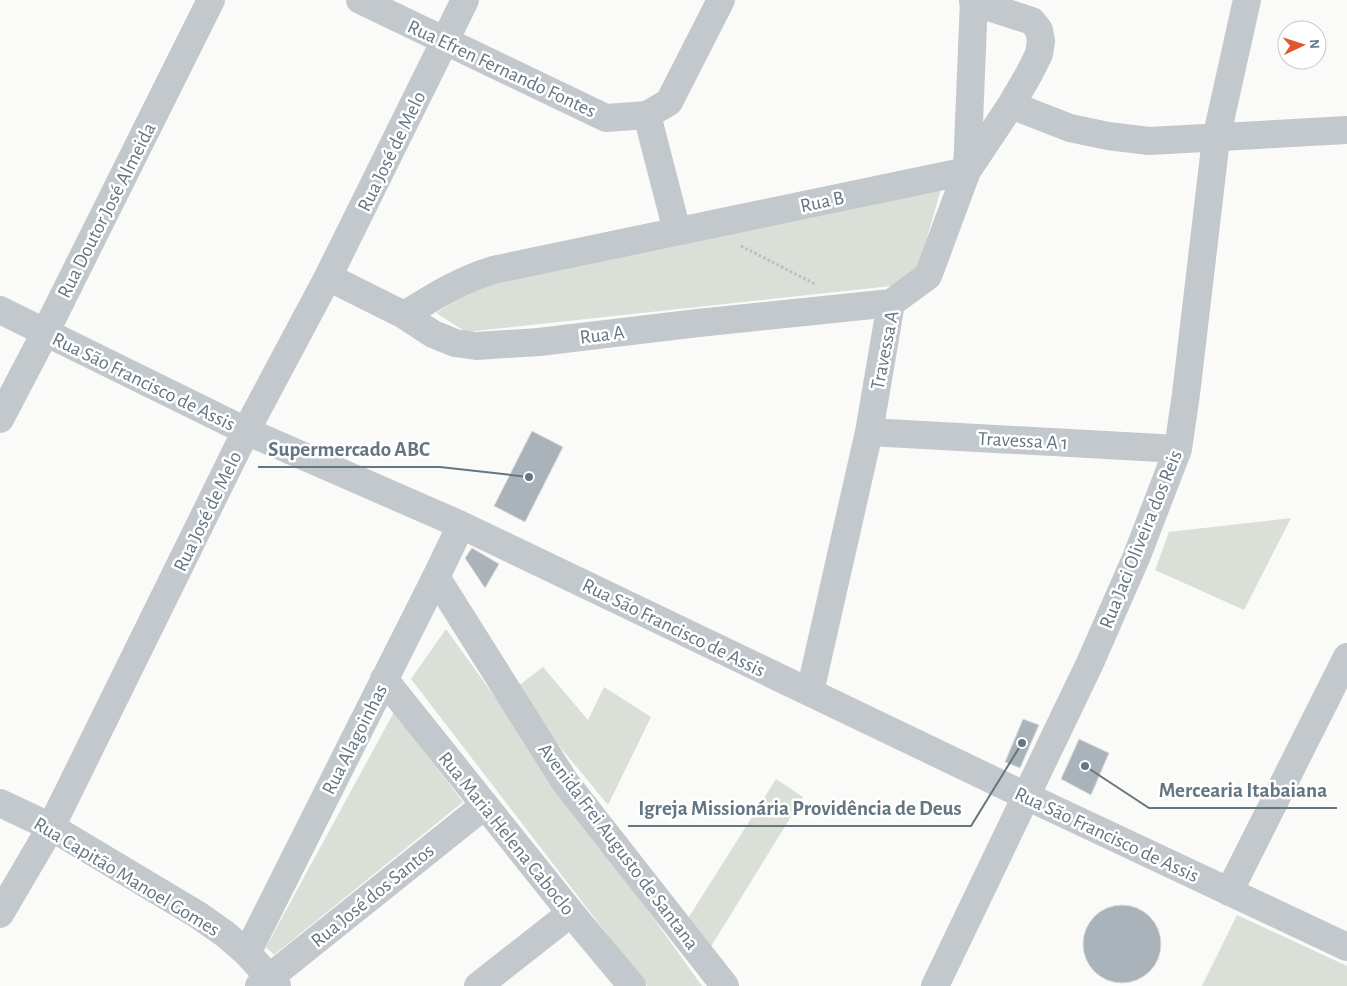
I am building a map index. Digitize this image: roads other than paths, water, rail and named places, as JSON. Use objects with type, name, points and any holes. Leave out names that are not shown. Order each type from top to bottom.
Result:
[{"type":"street","name":"Rua Doutor José Almeida","points":[[0,419],[45,333],[211,0]]},
{"type":"street","name":"Rua Efren Fernando Fontes","points":[[360,0],[606,118],[647,116]]},
{"type":"street","name":"Rua José de Melo","points":[[0,914],[51,828],[246,431],[328,278],[466,0]]},
{"type":"street","points":[[678,231],[647,116],[669,102],[721,0]]},
{"type":"street","name":"Rua Jaci Oliveira dos Reis","points":[[935,986],[1090,664],[1132,567],[1178,449],[1216,139],[1247,0]]},
{"type":"street","points":[[967,171],[974,1]]},
{"type":"street","name":"Travessa A","points":[[810,692],[869,432],[891,303],[928,276],[967,171],[1011,105],[1039,54],[1041,42],[1039,30],[1032,21],[974,1]]},
{"type":"street","points":[[1011,105],[1070,128],[1108,136],[1149,141],[1216,139],[1347,130]]},
{"type":"street","name":"Rua B","points":[[404,316],[449,288],[493,270],[967,171]]},
{"type":"street","name":"Rua A","points":[[328,278],[404,316],[433,334],[455,343],[476,346],[496,346],[891,303]]},
{"type":"street","name":"Rua São Francisco de Assis","points":[[0,310],[246,431],[461,525],[1026,796],[1347,946]]},
{"type":"street","name":"Travessa A 1","points":[[869,432],[1178,449]]},
{"type":"street","name":"Rua Alagoinhas","points":[[246,953],[461,525]]},
{"type":"street","name":"Avenida Frei Augusto de Santana","points":[[436,577],[565,782],[725,986]]},
{"type":"street","points":[[1229,892],[1339,694],[1347,657]]},
{"type":"street","name":"Rua Maria Helena Caboclo","points":[[384,679],[632,986]]},
{"type":"street","name":"Rua Capitão Manoel Gomes","points":[[0,803],[51,828],[198,915],[225,934],[246,953],[269,983]]},
{"type":"street","name":"Rua José dos Santos","points":[[269,983],[485,805]]},
{"type":"street","points":[[478,986],[572,914]]},
{"type":"place","name":"Supermercado ABC","points":[[529,477]]},
{"type":"place","name":"Igreja Missionária Providência de Deus","points":[[1022,743]]},
{"type":"place","name":"Mercearia Itabaiana","points":[[1085,766]]}]
